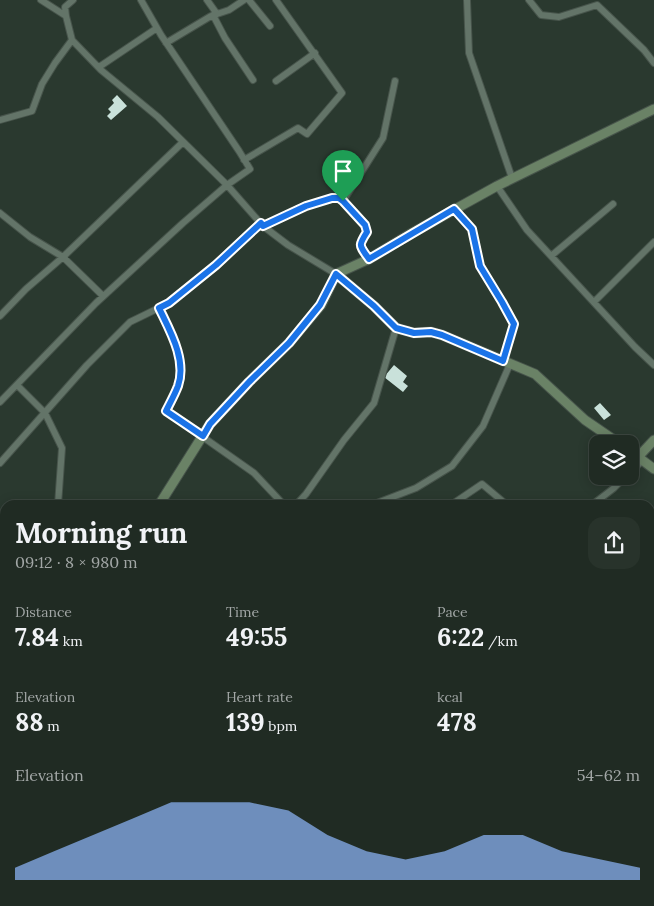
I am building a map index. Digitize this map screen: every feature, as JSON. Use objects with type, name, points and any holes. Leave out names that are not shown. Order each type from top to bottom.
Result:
[{"type":"main road","points":[[162,500],[210,424],[289,343],[320,305],[336,274],[369,259],[454,209],[512,178],[654,109]]},
{"type":"main road","points":[[336,274],[374,306],[396,328],[414,333],[431,332],[442,335],[535,374],[585,420],[607,435]]},
{"type":"main road","points":[[654,440],[641,458],[654,469]]},
{"type":"street","points":[[41,0],[66,16]]},
{"type":"street","points":[[73,0],[65,7],[72,40],[99,67],[158,117],[227,185],[262,224],[288,245],[336,274]]},
{"type":"street","points":[[0,402],[103,296],[177,228],[227,185],[250,169],[166,43],[142,0]]},
{"type":"street","points":[[207,0],[225,38],[253,80]]},
{"type":"street","points":[[166,43],[215,14],[229,10],[244,0]]},
{"type":"street","points":[[248,0],[270,26]]},
{"type":"street","points":[[244,160],[298,128],[307,134],[342,94],[276,0]]},
{"type":"street","points":[[467,0],[469,53],[512,178]]},
{"type":"street","points":[[529,0],[541,15],[559,17],[599,3],[654,63]]},
{"type":"street","points":[[99,67],[157,28]]},
{"type":"street","points":[[0,120],[32,111],[42,84],[72,40]]},
{"type":"street","points":[[276,81],[315,53]]},
{"type":"street","points":[[343,201],[383,138],[395,81]]},
{"type":"street","points":[[0,316],[26,289],[63,258],[183,142]]},
{"type":"street","points":[[497,186],[527,230],[635,347],[654,365]]},
{"type":"street","points":[[0,463],[87,366],[130,322],[169,303],[262,224],[306,206],[332,198],[339,198],[367,228],[367,232],[360,244],[369,259]]},
{"type":"street","points":[[551,256],[613,204]]},
{"type":"street","points":[[385,500],[416,488],[452,466],[483,426],[506,362],[514,324],[480,266],[472,229],[454,209]]},
{"type":"street","points":[[0,212],[30,237],[63,258],[103,296]]},
{"type":"street","points":[[594,302],[654,242]]},
{"type":"street","points":[[159,308],[174,340],[181,367],[178,385],[166,411],[254,473],[279,500]]},
{"type":"street","points":[[301,500],[344,440],[374,403],[396,328]]},
{"type":"street","points":[[17,385],[45,413],[62,448],[58,500]]},
{"type":"street","points":[[458,500],[482,484],[501,500]]},
{"type":"street","points":[[598,500],[617,485]]},
{"type":"building","points":[[117,95],[127,106],[111,120],[107,116],[111,112],[108,109],[114,103],[112,100]]},
{"type":"building","points":[[394,365],[407,376],[403,382],[408,386],[403,392],[384,377]]},
{"type":"building","points":[[600,403],[611,415],[604,420],[594,408]]},
{"type":"route","points":[[332,198],[339,198],[343,201],[367,228],[367,232],[360,244],[369,259],[454,209],[472,229],[480,266],[514,324],[503,361],[442,335],[431,332],[414,333],[396,328],[374,306],[336,274],[320,305],[289,343],[210,424],[203,436],[166,411],[178,385],[181,367],[174,340],[159,308],[169,303],[216,265],[261,223],[263,226],[306,206],[332,198]]}]
